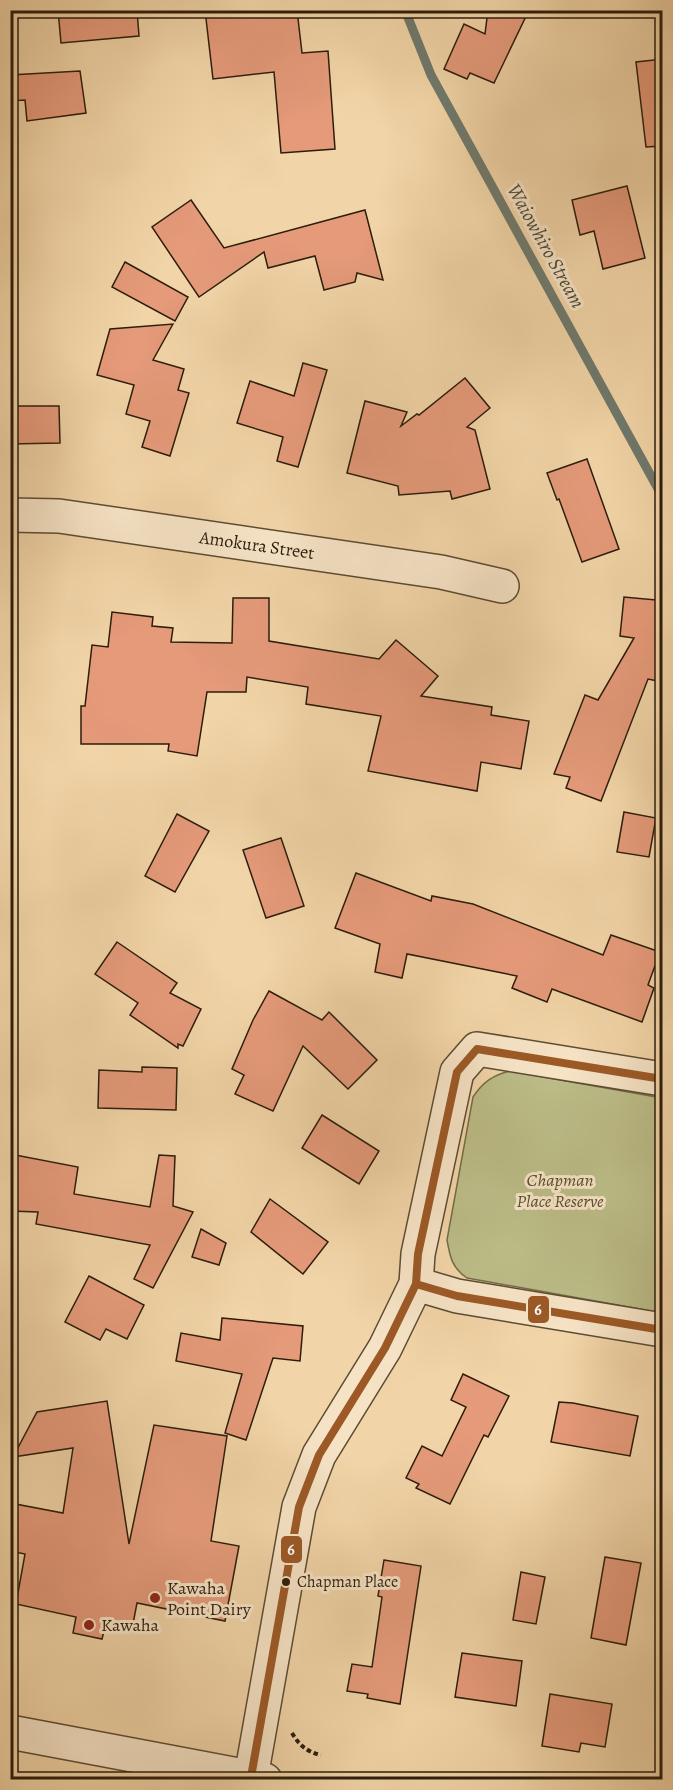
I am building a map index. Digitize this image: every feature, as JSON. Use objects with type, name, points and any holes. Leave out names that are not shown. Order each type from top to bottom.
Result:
[{"type":"street","name":"Amokura Street","points":[[10,515],[59,516],[407,566],[502,586]]},
{"type":"street","points":[[10,1732],[258,1778],[299,1507],[319,1455],[385,1347],[416,1284],[418,1254],[457,1072],[477,1049],[663,1080]]},
{"type":"street","points":[[416,1284],[457,1296],[663,1330]]},
{"type":"street","points":[[10,1748],[56,1740]]},
{"type":"path","points":[[290,1723],[292,1732],[302,1746],[310,1753],[321,1755]]},
{"type":"green space","name":"Chapman Place Reserve","points":[[510,1071],[662,1098],[662,1313],[467,1278],[455,1266],[447,1240],[473,1097],[489,1080]]},
{"type":"building","points":[[58,10],[137,10],[139,36],[61,43]]},
{"type":"building","points":[[205,10],[297,10],[302,53],[328,51],[335,149],[281,153],[274,72],[213,79]]},
{"type":"building","points":[[488,10],[529,10],[494,83],[470,73],[467,79],[444,69],[464,24],[485,34]]},
{"type":"building","points":[[663,59],[663,146],[646,147],[636,62]]},
{"type":"building","points":[[80,71],[86,113],[27,121],[25,100],[10,101],[10,75]]},
{"type":"building","points":[[627,186],[645,258],[603,269],[594,231],[580,235],[572,200]]},
{"type":"building","points":[[191,200],[224,248],[365,210],[383,280],[357,273],[355,282],[324,290],[315,256],[268,268],[264,252],[199,297],[152,227]]},
{"type":"building","points":[[125,262],[188,297],[175,321],[112,287]]},
{"type":"building","points":[[173,324],[153,360],[184,369],[178,390],[189,393],[170,456],[142,447],[150,421],[126,414],[134,385],[97,375],[110,329]]},
{"type":"building","points":[[303,363],[327,370],[298,467],[277,461],[283,437],[237,423],[250,381],[294,396]]},
{"type":"building","points":[[465,378],[490,408],[467,427],[475,430],[490,489],[452,499],[450,491],[399,495],[398,486],[347,473],[365,401],[407,412],[401,426],[417,414],[419,415]]},
{"type":"building","points":[[10,406],[59,406],[60,443],[10,444]]},
{"type":"building","points":[[587,459],[619,549],[582,562],[547,473]]},
{"type":"building","points":[[663,589],[663,682],[648,679],[601,801],[566,788],[570,777],[554,774],[585,695],[598,700],[634,638],[620,636],[624,597],[656,600]]},
{"type":"building","points":[[233,598],[269,598],[269,641],[379,659],[396,640],[438,676],[421,696],[492,707],[491,715],[529,721],[521,769],[481,762],[477,791],[368,771],[381,716],[306,704],[308,687],[247,677],[246,692],[207,692],[197,756],[168,751],[169,744],[81,744],[81,706],[85,706],[92,645],[108,647],[112,612],[153,617],[152,626],[173,628],[171,642],[232,643]]},
{"type":"building","points":[[624,812],[656,818],[649,857],[617,852]]},
{"type":"building","points":[[177,814],[209,831],[175,892],[145,876]]},
{"type":"building","points":[[281,838],[304,906],[266,918],[243,850]]},
{"type":"building","points":[[356,873],[431,901],[432,896],[473,904],[603,955],[611,935],[660,952],[648,985],[654,988],[642,1022],[552,989],[547,1002],[512,988],[517,976],[407,954],[402,978],[375,972],[380,944],[335,928]]},
{"type":"building","points":[[117,942],[177,983],[170,993],[201,1009],[183,1046],[178,1044],[178,1048],[130,1015],[138,1003],[95,974]]},
{"type":"building","points":[[269,991],[322,1020],[329,1012],[377,1060],[348,1089],[303,1046],[273,1111],[235,1094],[244,1075],[232,1069],[253,1020]]},
{"type":"building","points":[[142,1067],[177,1068],[176,1110],[98,1108],[99,1070],[142,1072]]},
{"type":"building","points":[[322,1115],[379,1151],[359,1184],[302,1148]]},
{"type":"building","points":[[10,1154],[78,1167],[74,1194],[150,1207],[159,1155],[175,1156],[173,1206],[193,1212],[153,1288],[134,1279],[150,1245],[36,1224],[38,1212],[10,1211]]},
{"type":"building","points":[[270,1199],[328,1242],[303,1274],[251,1232]]},
{"type":"building","points":[[201,1229],[226,1243],[219,1265],[192,1257]]},
{"type":"building","points":[[89,1276],[144,1305],[127,1339],[106,1329],[100,1340],[65,1322]]},
{"type":"building","points":[[222,1318],[303,1326],[300,1361],[273,1358],[246,1440],[225,1433],[242,1374],[176,1361],[181,1333],[220,1340]]},
{"type":"building","points":[[463,1374],[509,1396],[488,1437],[484,1435],[450,1504],[416,1488],[419,1484],[406,1478],[422,1446],[442,1456],[466,1407],[451,1400]]},
{"type":"building","points":[[107,1401],[129,1544],[154,1425],[227,1436],[211,1541],[239,1546],[225,1621],[137,1603],[132,1629],[106,1623],[102,1639],[73,1633],[76,1617],[16,1604],[25,1554],[10,1551],[10,1503],[63,1513],[73,1448],[13,1457],[37,1412]]},
{"type":"building","points":[[559,1402],[638,1416],[630,1456],[551,1442]]},
{"type":"building","points":[[605,1557],[641,1563],[626,1645],[591,1638]]},
{"type":"building","points":[[384,1560],[421,1566],[400,1704],[367,1698],[368,1694],[347,1691],[352,1664],[372,1667],[382,1597],[378,1596]]},
{"type":"building","points":[[521,1572],[545,1577],[536,1624],[513,1620]]},
{"type":"building","points":[[462,1653],[522,1661],[516,1706],[455,1697]]},
{"type":"building","points":[[550,1694],[612,1704],[605,1747],[581,1743],[579,1752],[542,1746]]},
{"type":"waterway","name":"Waiowhiro Stream","points":[[405,10],[431,75],[662,496]]},
{"type":"transit line","name":"6","points":[[263,1780],[251,1777],[299,1507],[319,1455],[385,1348],[416,1284],[418,1254],[457,1072],[477,1049],[662,1079]]},
{"type":"transit line","name":"6","points":[[416,1284],[457,1296],[662,1330]]},
{"type":"place","name":"Chapman Place","points":[[286,1582]]},
{"type":"place","name":"Kawaha Point Dairy","points":[[155,1598]]},
{"type":"place","name":"Kawaha","points":[[89,1625]]}]
